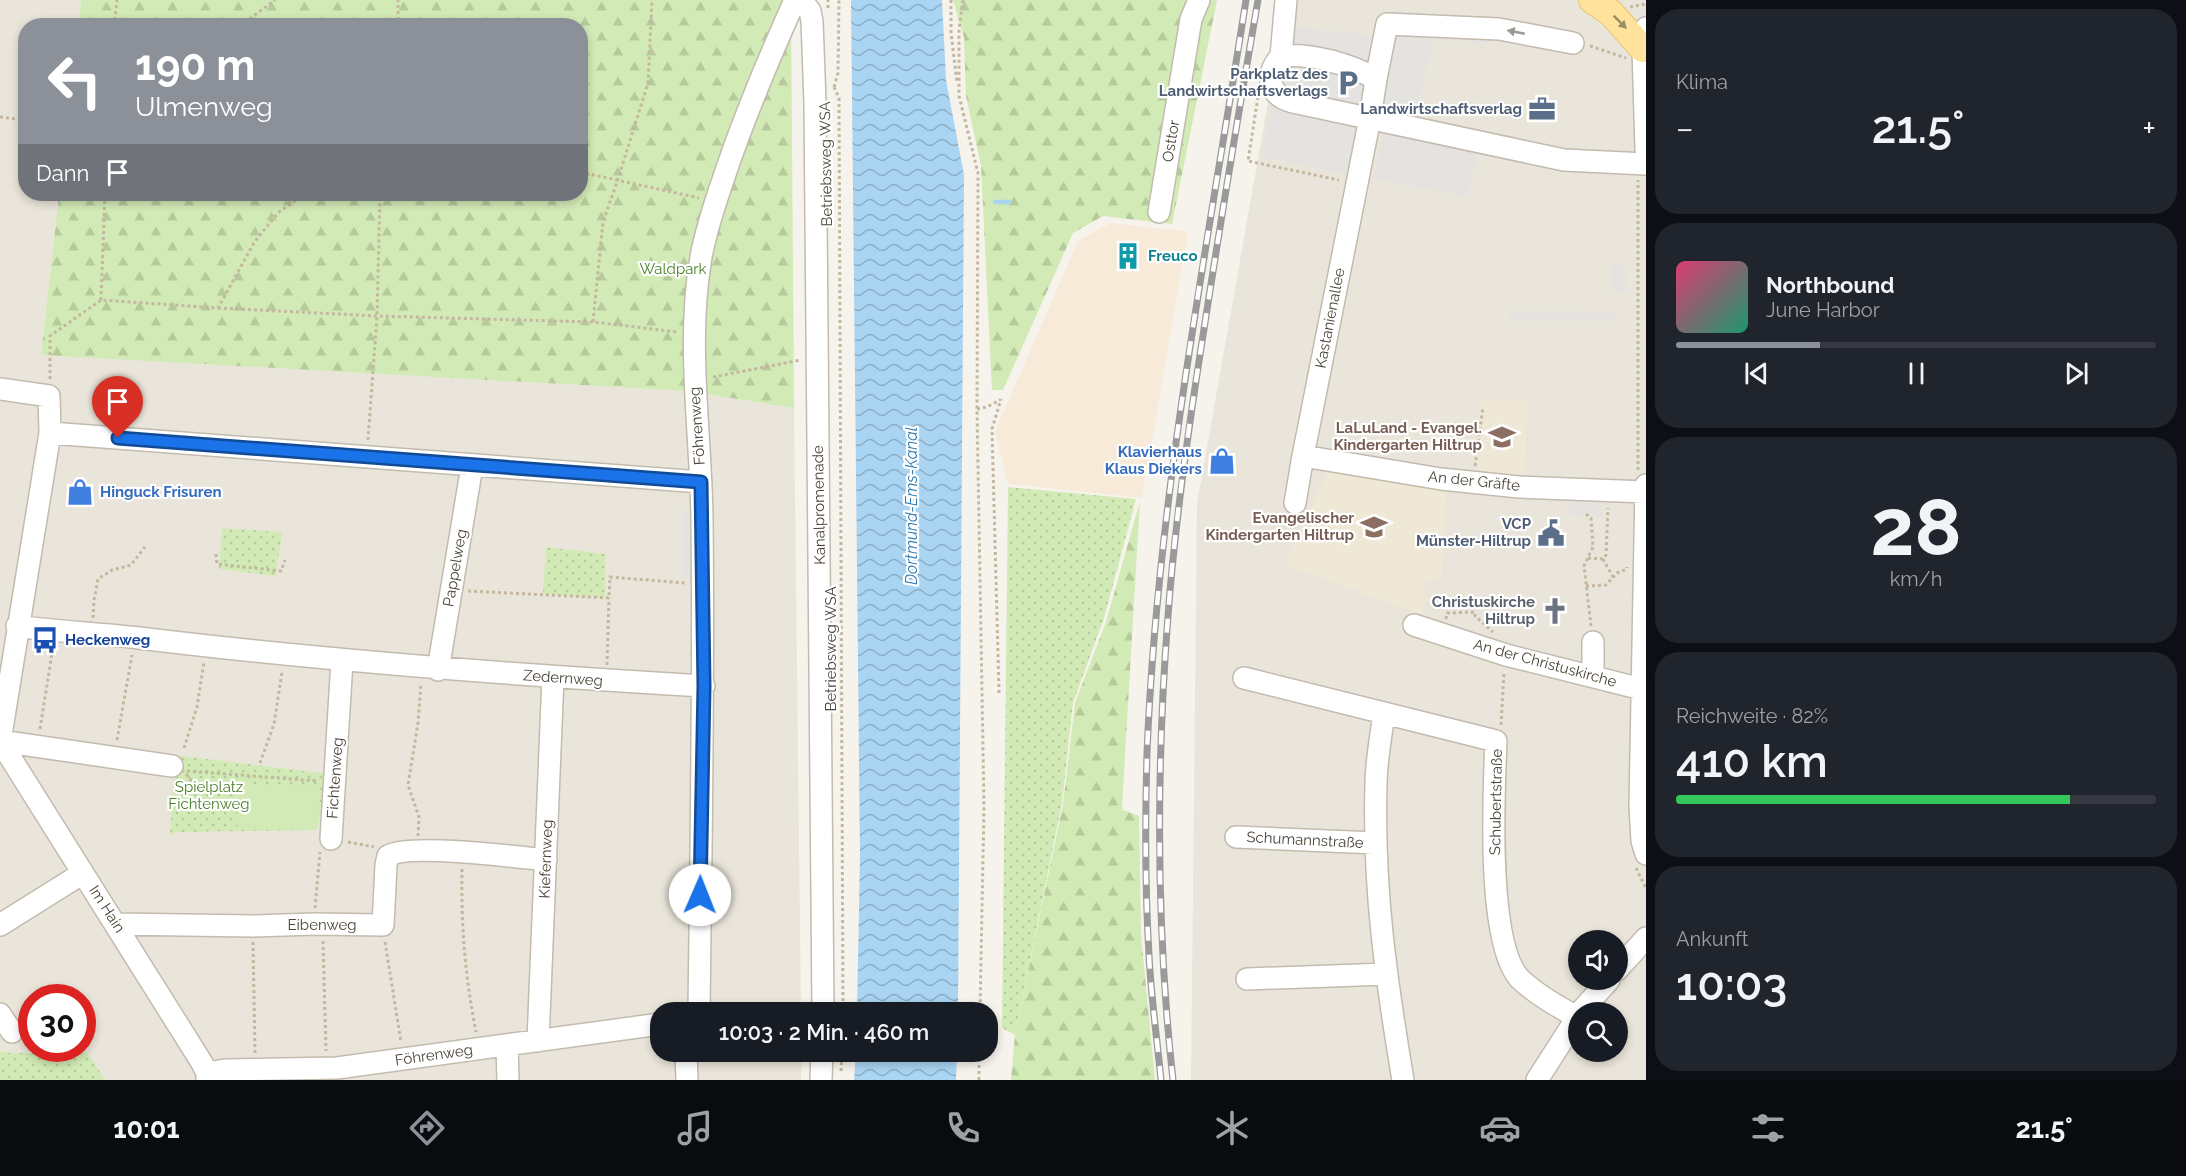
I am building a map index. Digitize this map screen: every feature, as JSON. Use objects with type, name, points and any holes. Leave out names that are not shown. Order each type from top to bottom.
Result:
[{"type":"main road","points":[[1592,0],[1611,13],[1630,31],[1640,45]]},
{"type":"street","name":"Föhrenweg","points":[[699,1002],[704,686],[701,482],[694,381],[694,334],[702,256],[716,201],[737,136],[795,0]]},
{"type":"street","name":"Kanalpromenade","points":[[801,0],[810,11],[812,21],[815,103],[823,1002]]},
{"type":"street","name":"Osttor","points":[[1159,212],[1191,19],[1199,0]]},
{"type":"street","points":[[1286,5],[1281,56],[1273,66],[1270,81],[1276,94],[1288,100],[1368,126],[1564,160],[1646,164]]},
{"type":"street","name":"Kastanienallee","points":[[1295,503],[1387,24],[1499,29],[1573,43]]},
{"type":"street","points":[[1640,45],[1646,150]]},
{"type":"street","points":[[1281,56],[1293,55],[1345,64],[1376,79]]},
{"type":"street","points":[[0,389],[49,396],[50,433],[0,741],[114,756],[178,768]]},
{"type":"street","points":[[50,433],[701,482]]},
{"type":"street","name":"An der Gräfte","points":[[1303,456],[1519,487],[1609,491],[1642,490]]},
{"type":"street","name":"Pappelweg","points":[[430,669],[452,590],[472,466]]},
{"type":"street","points":[[1642,490],[1644,689],[1640,806],[1642,841],[1646,854]]},
{"type":"street","name":"An der Christuskirche","points":[[1414,625],[1506,655],[1644,689]]},
{"type":"street","name":"Zedernweg","points":[[18,626],[55,632],[135,638],[430,669],[704,686]]},
{"type":"street","points":[[1593,642],[1593,676]]},
{"type":"street","name":"Fichtenweg","points":[[331,839],[342,661]]},
{"type":"street","name":"Kiefernweg","points":[[538,1041],[553,678]]},
{"type":"street","name":"Schubertstraße","points":[[1244,678],[1496,741],[1494,848],[1500,926],[1505,950],[1519,978],[1561,1009],[1568,1011]]},
{"type":"street","name":"Schumannstraße","points":[[1383,713],[1376,782],[1375,843],[1378,912],[1403,1080]]},
{"type":"street","name":"Im Hain","points":[[0,741],[116,924],[207,1076]]},
{"type":"street","name":"Schumannstraße","points":[[1236,837],[1375,843]]},
{"type":"street","points":[[383,925],[386,865],[388,856],[393,852],[416,849],[546,860]]},
{"type":"street","points":[[0,925],[83,873]]},
{"type":"street","name":"Eibenweg","points":[[116,924],[383,925]]},
{"type":"street","points":[[1628,958],[1646,938]]},
{"type":"street","points":[[1247,979],[1386,974]]},
{"type":"street","points":[[1589,1002],[1599,990]]},
{"type":"street","points":[[0,1014],[12,1032]]},
{"type":"street","name":"Föhrenweg","points":[[207,1076],[256,1070],[334,1072],[404,1059],[650,1025]]},
{"type":"street","points":[[1537,1080],[1568,1031]]},
{"type":"street","points":[[507,1046],[508,1080]]},
{"type":"street","points":[[686,1062],[687,1080]]},
{"type":"street","points":[[821,1080],[822,1062]]},
{"type":"path","points":[[115,18],[117,0]]},
{"type":"path","points":[[251,18],[275,0]]},
{"type":"path","points":[[398,0],[398,18]]},
{"type":"path","points":[[593,322],[603,222],[648,83],[652,0]]},
{"type":"path","name":"Betriebsweg WSA","points":[[839,0],[838,73],[834,87],[839,98],[843,1002]]},
{"type":"path","points":[[951,0],[951,32],[959,96],[978,173],[977,409],[984,807],[980,1002]]},
{"type":"path","points":[[959,96],[959,29],[963,0]]},
{"type":"path","points":[[1626,8],[1646,3]]},
{"type":"path","points":[[1573,43],[1603,50],[1622,58],[1640,45]]},
{"type":"path","points":[[0,117],[18,119]]},
{"type":"path","points":[[588,173],[716,201]]},
{"type":"path","points":[[101,300],[105,201]]},
{"type":"path","points":[[218,308],[255,241],[279,212],[296,201]]},
{"type":"path","points":[[367,457],[377,316],[380,201]]},
{"type":"path","points":[[49,396],[50,336],[101,300],[377,316],[593,322],[694,334]]},
{"type":"path","points":[[1637,302],[1638,478],[1642,490]]},
{"type":"path","points":[[694,381],[798,360],[817,359]]},
{"type":"path","points":[[977,409],[987,407],[1001,399],[992,429],[999,693]]},
{"type":"path","points":[[1473,482],[1483,407]]},
{"type":"path","points":[[1603,559],[1606,555],[1609,491]]},
{"type":"path","points":[[1586,514],[1591,518],[1593,536],[1593,548],[1584,567],[1593,642]]},
{"type":"path","points":[[95,635],[94,600],[98,579],[111,570],[131,565],[145,547]]},
{"type":"path","points":[[216,554],[217,564],[281,571],[285,560]]},
{"type":"path","points":[[1588,558],[1603,559]]},
{"type":"path","points":[[1586,586],[1606,585],[1623,569],[1627,569],[1627,558]]},
{"type":"path","points":[[1603,559],[1613,577]]},
{"type":"path","points":[[606,681],[610,578],[702,584]]},
{"type":"path","points":[[452,590],[609,598]]},
{"type":"path","points":[[38,746],[55,632]]},
{"type":"path","points":[[114,756],[135,638]]},
{"type":"path","points":[[184,748],[197,707],[206,646]]},
{"type":"path","points":[[261,763],[274,724],[284,654]]},
{"type":"path","points":[[1496,741],[1500,733],[1506,655]]},
{"type":"path","points":[[416,849],[420,817],[408,785],[430,669]]},
{"type":"path","points":[[178,768],[334,783]]},
{"type":"path","points":[[331,839],[393,852]]},
{"type":"path","name":"Fichtenweg","points":[[318,924],[320,844],[331,839]]},
{"type":"path","points":[[462,853],[461,920],[465,972],[478,1049]]},
{"type":"path","points":[[318,924],[334,1072]]},
{"type":"path","points":[[383,925],[404,1059]]},
{"type":"path","points":[[253,926],[256,1070]]},
{"type":"path","points":[[840,1080],[841,1062]]},
{"type":"path","points":[[979,1062],[979,1080]]},
{"type":"shaded area","points":[[0,0],[81,0],[79,18],[18,18],[18,201],[58,201],[41,354],[687,391],[794,408],[801,1002],[650,1002],[650,1062],[802,1062],[801,1080],[105,1080],[93,1062],[96,1062],[96,984],[18,984],[18,1053],[0,1051]]},
{"type":"shaded area","points":[[1286,0],[1646,0],[1646,1080],[1191,1080],[1197,504]]},
{"type":"shaded area","name":"Parkplatz des Landwirtschaftsverlags","points":[[1385,11],[1498,17],[1492,44],[1434,39],[1413,121],[1483,136],[1466,196],[1373,179],[1384,131],[1371,127],[1360,178],[1263,157],[1281,26],[1378,36]]},
{"type":"shaded area","points":[[1111,223],[1188,232],[1142,498],[1008,484],[995,432],[1078,241]]},
{"type":"shaded area","points":[[1612,265],[1626,265],[1626,292],[1612,292]]},
{"type":"shaded area","points":[[1510,311],[1615,312],[1615,321],[1510,321]]},
{"type":"shaded area","name":"LaLuLand - Evangel. Kindergarten Hiltrup","points":[[1480,399],[1528,399],[1524,478],[1477,474]]},
{"type":"shaded area","name":"Evangelischer Kindergarten Hiltrup","points":[[1328,471],[1446,488],[1442,579],[1425,579],[1424,615],[1285,565]]},
{"type":"shaded area","points":[[1569,499],[1603,501],[1602,517],[1568,514]]},
{"type":"shaded area","points":[[693,509],[694,578],[683,578],[682,513]]},
{"type":"green space","name":"Waldpark","points":[[81,0],[791,0],[794,408],[687,391],[41,355],[58,201],[588,201],[588,18],[79,18]]},
{"type":"green space","points":[[953,0],[1217,0],[1172,224],[1103,216],[1073,233],[1003,390],[992,390],[981,166],[966,96],[964,38]]},
{"type":"green space","points":[[1008,487],[1136,499],[1104,618],[1073,703],[1062,803],[1015,1035],[1002,1028]]},
{"type":"green space","points":[[1140,501],[1122,807],[1123,810],[1139,816],[1141,935],[1155,1080],[1011,1080],[1015,1035],[1063,804],[1075,703],[1106,622]]},
{"type":"green space","points":[[222,528],[282,532],[276,576],[219,569]]},
{"type":"green space","points":[[546,547],[605,554],[605,597],[543,594]]},
{"type":"green space","name":"Spielplatz Fichtenweg","points":[[175,755],[328,774],[317,830],[176,832],[170,835]]},
{"type":"green space","points":[[239,783],[319,789],[316,830],[236,825]]},
{"type":"green space","points":[[0,1051],[18,1053],[18,1062],[93,1062],[105,1080],[0,1080]]},
{"type":"water","name":"Dortmund-Ems-Kanal","points":[[851,0],[942,0],[946,80],[964,175],[958,1002],[857,1002],[860,856]]},
{"type":"water","points":[[855,1062],[957,1062],[956,1080],[854,1080]]},
{"type":"waterway","points":[[995,202],[1009,202]]},
{"type":"railway","points":[[1161,1080],[1150,971],[1146,879],[1147,753],[1153,658],[1172,469],[1246,0]]},
{"type":"railway","points":[[1173,1080],[1163,964],[1160,848],[1161,732],[1168,616],[1193,400],[1258,0]]},
{"type":"place","name":"Parkplatz des Landwirtschaftsverlags","points":[[1348,83]]},
{"type":"place","name":"Landwirtschaftsverlag","points":[[1542,109]]},
{"type":"place","name":"Freuco","points":[[1128,256]]},
{"type":"place","name":"LaLuLand - Evangel. Kindergarten Hiltrup","points":[[1502,437]]},
{"type":"place","name":"Klavierhaus Klaus Diekers","points":[[1222,461]]},
{"type":"place","name":"Hinguck Frisuren","points":[[80,492]]},
{"type":"place","name":"Evangelischer Kindergarten Hiltrup","points":[[1374,527]]},
{"type":"place","name":"VCP Münster-Hiltrup","points":[[1551,533]]},
{"type":"place","name":"Christuskirche Hiltrup","points":[[1555,611]]},
{"type":"place","name":"Heckenweg","points":[[45,640]]},
{"type":"route","points":[[118,438],[701,482],[704,686],[700,895]]}]
